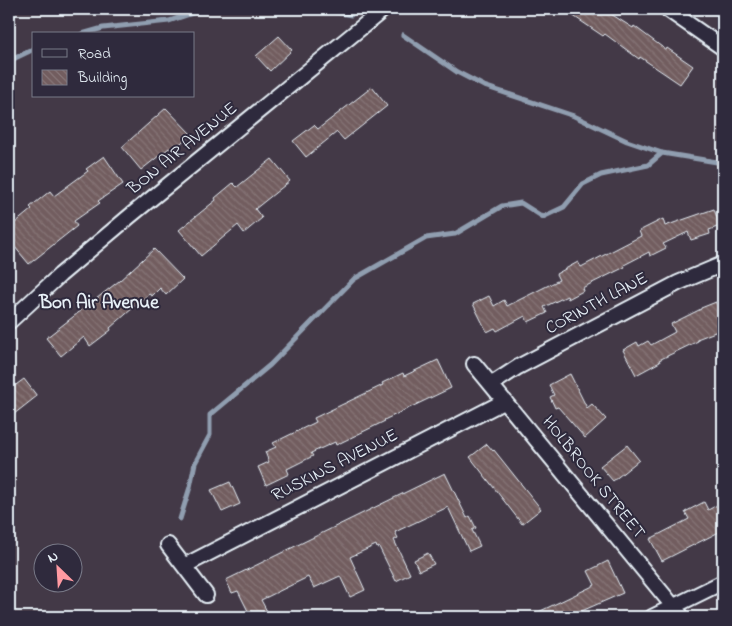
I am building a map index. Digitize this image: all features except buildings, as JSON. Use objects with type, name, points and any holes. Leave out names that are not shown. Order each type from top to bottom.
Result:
[{"type":"street","name":"BON AIR AVENUE","points":[[9,322],[123,222],[384,9]]},
{"type":"street","points":[[667,9],[723,48]]},
{"type":"street","name":"CORINTH LANE","points":[[492,384],[518,367],[678,283],[723,264]]},
{"type":"street","name":"HOLBROOK STREET","points":[[474,364],[678,612]]},
{"type":"street","name":"RUSKINS AVENUE","points":[[184,566],[505,401]]},
{"type":"street","points":[[168,545],[206,595]]},
{"type":"street","points":[[652,617],[678,612],[723,582]]},
{"type":"waterway","points":[[89,32],[103,28],[169,21],[205,9]]},
{"type":"waterway","points":[[321,9],[351,15]]},
{"type":"waterway","points":[[403,35],[457,72],[484,86],[574,116],[627,141],[662,153],[723,163]]},
{"type":"waterway","points":[[9,61],[32,50]]},
{"type":"waterway","points":[[180,519],[195,463],[210,435],[210,415],[270,365],[354,279],[426,238],[455,234],[502,206],[521,203],[543,217],[564,207],[583,184],[601,175],[648,165],[662,153]]},
{"type":"district","name":"Bon Air Avenue","points":[[99,303]]}]
